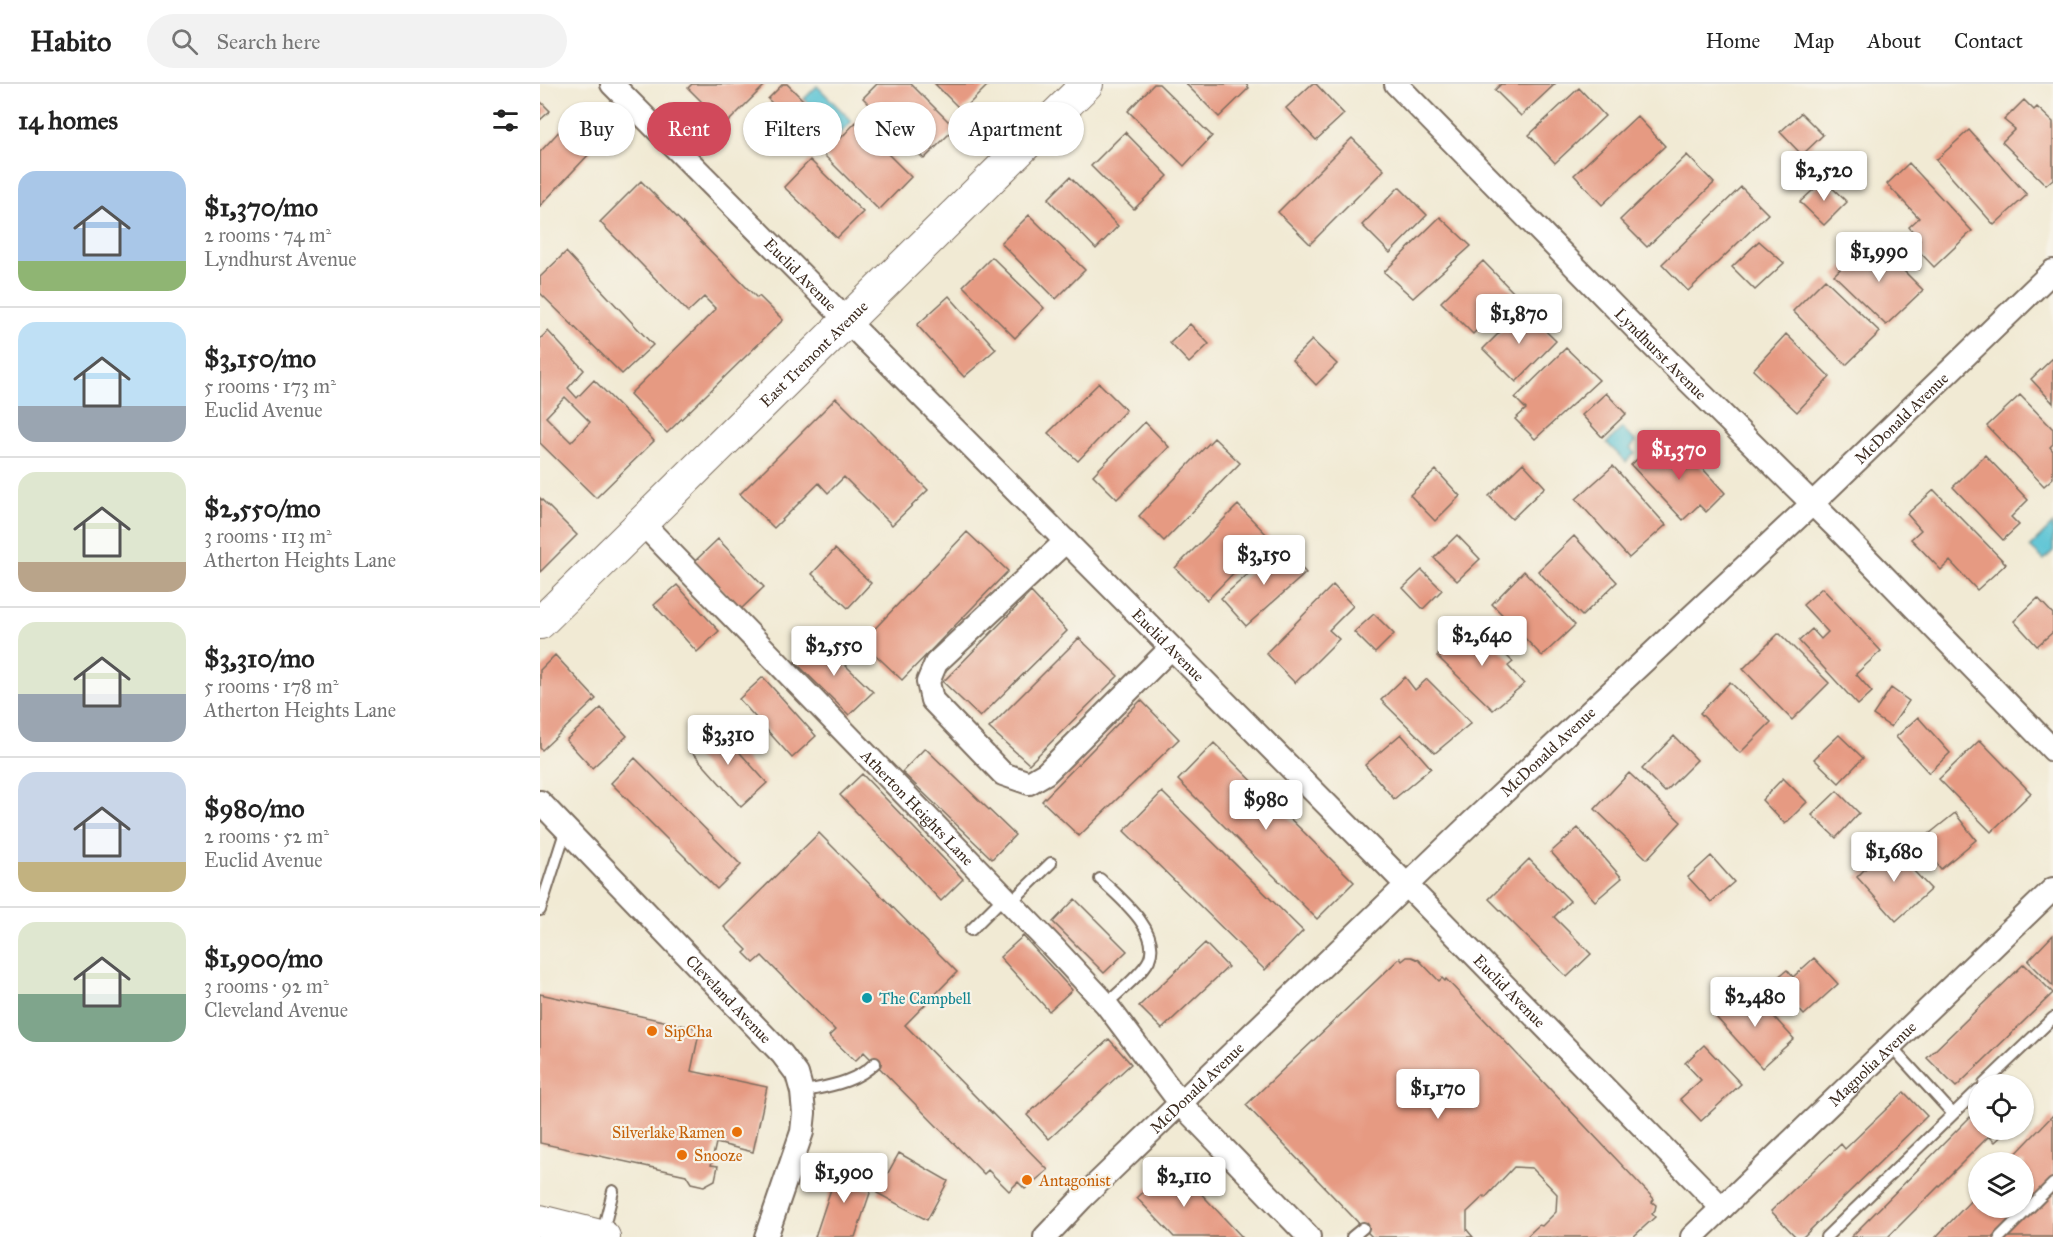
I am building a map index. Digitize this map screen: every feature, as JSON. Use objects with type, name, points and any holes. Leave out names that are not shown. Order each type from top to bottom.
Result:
[{"type":"street","name":"Euclid Avenue","points":[[612,84],[1172,648],[1722,1208]]},
{"type":"street","name":"East Tremont Avenue","points":[[540,623],[1087,84]]},
{"type":"street","name":"Lyndhurst Avenue","points":[[1396,84],[2053,750]]},
{"type":"street","name":"McDonald Avenue","points":[[1045,1237],[1082,1198],[1471,823],[1812,504],[2053,271]]},
{"type":"street","name":"Atherton Heights Lane","points":[[642,523],[1106,1004],[1181,1104],[1309,1237]]},
{"type":"street","points":[[1066,542],[936,663],[928,682],[932,700],[1003,774],[1029,783],[1046,773],[1172,648]]},
{"type":"street","name":"Cleveland Avenue","points":[[540,802],[782,1054],[797,1074],[804,1113],[802,1132],[766,1237]]},
{"type":"street","name":"Magnolia Avenue","points":[[1692,1237],[2053,889]]},
{"type":"street","points":[[540,1221],[603,1237]]},
{"type":"lane","points":[[540,910],[566,829]]},
{"type":"lane","points":[[971,930],[1051,863]]},
{"type":"lane","points":[[1100,879],[1135,912],[1149,935],[1151,949],[1149,960],[1140,971],[1106,1004]]},
{"type":"lane","points":[[1994,1074],[2053,1018]]},
{"type":"lane","points":[[1890,1045],[1953,1114]]},
{"type":"lane","points":[[802,1092],[849,1080],[861,1075],[875,1063]]},
{"type":"lane","points":[[1826,1237],[1968,1100]]},
{"type":"lane","points":[[2000,1237],[2053,1184]]},
{"type":"lane","points":[[603,1237],[613,1191]]},
{"type":"lane","points":[[1352,1237],[1363,1228]]},
{"type":"water","points":[[817,86],[833,102],[807,102],[804,99]]},
{"type":"water","points":[[842,111],[852,121],[842,132]]},
{"type":"water","points":[[1622,428],[1636,442],[1630,448],[1635,453],[1626,462],[1607,443]]},
{"type":"water","points":[[2053,524],[2053,551],[2044,560],[2030,547]]},
{"type":"building","points":[[692,84],[766,84],[748,102],[743,102],[743,107],[731,119],[731,102],[702,102],[688,88]]},
{"type":"building","points":[[783,84],[787,84],[805,102],[771,102],[768,99]]},
{"type":"building","points":[[877,84],[911,84],[929,102],[867,102],[863,98]]},
{"type":"building","points":[[935,84],[989,84],[971,102],[953,102]]},
{"type":"building","points":[[1154,84],[1159,84],[1212,136],[1184,166],[1128,111]]},
{"type":"building","points":[[1186,84],[1246,84],[1249,88],[1219,117]]},
{"type":"building","points":[[1312,84],[1316,84],[1344,114],[1316,140],[1286,108]]},
{"type":"building","points":[[1501,84],[1555,84],[1521,116],[1495,90]]},
{"type":"building","points":[[1579,88],[1605,116],[1555,163],[1529,135]]},
{"type":"building","points":[[2024,100],[2034,110],[2037,107],[2053,122],[2053,179],[2046,185],[2002,142],[2015,129],[2004,120]]},
{"type":"building","points":[[540,101],[550,111],[540,120]]},
{"type":"building","points":[[936,109],[948,121],[948,135],[936,147]]},
{"type":"building","points":[[1801,113],[1823,135],[1802,155],[1780,132]]},
{"type":"building","points":[[1637,116],[1665,146],[1602,205],[1574,175]]},
{"type":"building","points":[[854,124],[854,156],[890,156],[911,177],[879,210],[825,156],[842,156],[842,137]]},
{"type":"building","points":[[1969,130],[2027,195],[1994,225],[1936,160]]},
{"type":"building","points":[[558,132],[558,156],[587,156],[540,206],[540,152]]},
{"type":"building","points":[[1125,132],[1168,176],[1134,209],[1091,166]]},
{"type":"building","points":[[1352,138],[1384,170],[1310,244],[1278,212]]},
{"type":"building","points":[[1687,155],[1714,183],[1647,247],[1620,220]]},
{"type":"building","points":[[810,160],[863,212],[837,238],[784,187]]},
{"type":"building","points":[[1909,163],[1972,231],[1934,267],[1914,246],[1920,240],[1909,227],[1919,218],[1887,184]]},
{"type":"building","points":[[1070,177],[1118,226],[1096,249],[1048,199]]},
{"type":"building","points":[[1824,180],[1847,202],[1824,225],[1800,202]]},
{"type":"building","points":[[641,181],[757,298],[759,296],[783,320],[667,433],[630,394],[716,309],[704,297],[688,312],[600,222]]},
{"type":"building","points":[[1399,187],[1427,215],[1390,253],[1362,225]]},
{"type":"building","points":[[1741,187],[1768,214],[1688,291],[1662,264]]},
{"type":"building","points":[[1029,215],[1085,270],[1056,299],[1001,243]]},
{"type":"building","points":[[1440,217],[1471,246],[1413,298],[1384,272]]},
{"type":"building","points":[[1759,241],[1784,263],[1755,290],[1732,267]]},
{"type":"building","points":[[1877,244],[1923,290],[1886,325],[1834,275],[1859,251],[1865,257]]},
{"type":"building","points":[[566,252],[653,345],[622,374],[540,293],[540,277]]},
{"type":"building","points":[[992,257],[1044,308],[1015,338],[963,286]]},
{"type":"building","points":[[1483,261],[1514,293],[1473,334],[1441,302]]},
{"type":"building","points":[[1825,279],[1880,332],[1846,365],[1793,311]]},
{"type":"building","points":[[949,296],[996,349],[964,377],[917,325]]},
{"type":"building","points":[[1523,309],[1556,341],[1516,382],[1483,349]]},
{"type":"building","points":[[1190,324],[1209,344],[1189,363],[1170,343]]},
{"type":"building","points":[[548,331],[584,370],[568,388],[577,398],[594,380],[654,441],[596,498],[540,443],[540,339]],"holes":[[[565,397],[590,422],[571,442],[546,417]]]},
{"type":"building","points":[[1786,334],[1830,377],[1797,412],[1753,370]]},
{"type":"building","points":[[1312,340],[1337,364],[1316,385],[1292,360]]},
{"type":"building","points":[[1566,348],[1599,380],[1535,439],[1515,419],[1526,409],[1515,398]]},
{"type":"building","points":[[2053,358],[2053,403],[2031,379]]},
{"type":"building","points":[[1099,383],[1126,410],[1078,461],[1048,433]]},
{"type":"building","points":[[1606,393],[1626,414],[1602,437],[1582,415]]},
{"type":"building","points":[[2020,395],[2053,429],[2053,444],[2050,447],[2053,451],[2053,478],[2044,486],[1987,426]]},
{"type":"building","points":[[836,398],[928,490],[892,525],[844,477],[828,493],[819,483],[774,528],[740,494]]},
{"type":"building","points":[[1145,422],[1169,447],[1117,499],[1093,475]]},
{"type":"building","points":[[1214,438],[1240,463],[1164,541],[1139,516]]},
{"type":"building","points":[[1682,446],[1725,493],[1706,512],[1699,505],[1683,520],[1631,465],[1650,447],[1665,463]]},
{"type":"building","points":[[1985,455],[2028,500],[2011,517],[2019,525],[2003,540],[1953,487]]},
{"type":"building","points":[[1523,463],[1545,487],[1512,519],[1489,496]]},
{"type":"building","points":[[1613,466],[1666,525],[1629,558],[1576,499]]},
{"type":"building","points":[[1436,470],[1460,496],[1435,521],[1410,495]]},
{"type":"building","points":[[1934,490],[2006,564],[1977,590],[1950,561],[1941,570],[1911,539],[1921,530],[1907,514]]},
{"type":"building","points":[[540,498],[577,535],[540,572]]},
{"type":"building","points":[[1238,505],[1269,537],[1207,600],[1175,568]]},
{"type":"building","points":[[967,532],[1008,571],[902,680],[862,642]]},
{"type":"building","points":[[1457,535],[1480,559],[1457,581],[1434,558]]},
{"type":"building","points":[[1574,536],[1617,582],[1582,616],[1538,571]]},
{"type":"building","points":[[718,539],[764,587],[741,609],[695,561]]},
{"type":"building","points":[[1281,545],[1306,573],[1246,626],[1221,598]]},
{"type":"building","points":[[835,549],[871,583],[848,608],[812,574]]},
{"type":"building","points":[[1422,570],[1442,590],[1423,609],[1403,588]]},
{"type":"building","points":[[1524,571],[1575,625],[1542,656],[1492,604]]},
{"type":"building","points":[[677,585],[719,631],[697,652],[654,605]]},
{"type":"building","points":[[1333,585],[1353,606],[1329,630],[1339,639],[1295,683],[1266,653]]},
{"type":"building","points":[[1822,588],[1881,651],[1856,674],[1872,692],[1858,705],[1799,641],[1812,629],[1821,639],[1828,632],[1803,605]]},
{"type":"building","points":[[1031,592],[1067,631],[980,717],[943,682]]},
{"type":"building","points":[[2038,598],[2053,614],[2053,632],[2037,646],[2014,621]]},
{"type":"building","points":[[1374,614],[1394,634],[1375,653],[1354,632]]},
{"type":"building","points":[[1473,623],[1513,662],[1508,666],[1524,684],[1493,710],[1437,656]]},
{"type":"building","points":[[1779,633],[1829,683],[1792,720],[1743,669]]},
{"type":"building","points":[[1079,638],[1118,676],[1029,764],[989,728]]},
{"type":"building","points":[[818,639],[873,692],[849,715],[795,662]]},
{"type":"building","points":[[555,655],[596,699],[542,750],[540,748],[540,670]]},
{"type":"building","points":[[763,677],[816,736],[792,758],[739,699]]},
{"type":"building","points":[[1405,677],[1415,690],[1427,679],[1471,723],[1435,753],[1381,700]]},
{"type":"building","points":[[1730,682],[1771,722],[1740,753],[1700,713]]},
{"type":"building","points":[[1891,688],[1909,701],[1891,727],[1873,715]]},
{"type":"building","points":[[1141,700],[1179,739],[1079,836],[1042,801]]},
{"type":"building","points":[[601,708],[627,736],[592,768],[566,740]]},
{"type":"building","points":[[1918,717],[1950,753],[1929,773],[1896,737]]},
{"type":"building","points":[[716,726],[767,783],[741,807],[690,750]]},
{"type":"building","points":[[1401,734],[1431,768],[1394,799],[1365,765]]},
{"type":"building","points":[[1839,735],[1863,758],[1839,783],[1814,759]]},
{"type":"building","points":[[1674,736],[1697,760],[1665,792],[1642,769]]},
{"type":"building","points":[[1980,740],[2031,793],[1991,832],[1939,779]]},
{"type":"building","points":[[1214,743],[1354,882],[1317,919],[1178,780]]},
{"type":"building","points":[[925,748],[1015,835],[992,859],[902,772]]},
{"type":"building","points":[[635,758],[741,865],[717,889],[611,783]]},
{"type":"building","points":[[1629,773],[1681,822],[1647,859],[1595,809]]},
{"type":"building","points":[[862,774],[963,879],[941,901],[840,795]]},
{"type":"building","points":[[1783,778],[1807,802],[1785,824],[1762,800]]},
{"type":"building","points":[[1837,791],[1859,813],[1836,838],[1812,815]]},
{"type":"building","points":[[1162,792],[1303,931],[1265,970],[1124,831]]},
{"type":"building","points":[[1955,813],[1976,840],[1941,869],[1919,842]]},
{"type":"building","points":[[1578,828],[1622,878],[1595,901],[1551,852]]},
{"type":"building","name":"The Campbell","points":[[819,833],[957,972],[905,1025],[1048,1170],[1025,1189],[1018,1182],[1009,1191],[988,1170],[984,1174],[864,1052],[855,1061],[829,1036],[835,1030],[762,956],[754,963],[744,953],[747,950],[724,927]]},
{"type":"building","points":[[1889,845],[1931,889],[1896,921],[1857,877]]},
{"type":"building","points":[[1711,856],[1734,882],[1711,902],[1688,877]]},
{"type":"building","points":[[1529,859],[1570,901],[1554,917],[1591,954],[1567,977],[1489,899]]},
{"type":"building","points":[[1075,899],[1127,951],[1104,973],[1053,922]]},
{"type":"building","points":[[2053,935],[2053,986],[2028,961]]},
{"type":"building","points":[[1023,936],[1072,990],[1049,1011],[1000,957]]},
{"type":"building","points":[[1205,943],[1228,967],[1162,1029],[1139,1006]]},
{"type":"building","points":[[1407,957],[1419,960],[1439,981],[1442,978],[1445,981],[1446,979],[1654,1199],[1652,1202],[1656,1205],[1652,1214],[1655,1217],[1633,1237],[1526,1237],[1556,1212],[1557,1194],[1532,1168],[1514,1167],[1485,1198],[1484,1196],[1467,1212],[1467,1230],[1473,1237],[1372,1237],[1246,1105],[1400,958],[1402,961]]},
{"type":"building","points":[[1814,958],[1838,984],[1804,1015],[1773,981],[1787,970],[1793,977]]},
{"type":"building","points":[[2024,964],[2053,993],[1956,1087],[1927,1058]]},
{"type":"building","points":[[1748,988],[1794,1039],[1762,1068],[1716,1017]]},
{"type":"building","points":[[540,994],[700,1029],[691,1071],[767,1087],[753,1152],[716,1143],[711,1165],[718,1166],[715,1180],[704,1186],[691,1183],[686,1175],[540,1143]]},
{"type":"building","points":[[1109,1039],[1131,1064],[1049,1139],[1027,1115]]},
{"type":"building","points":[[1704,1045],[1741,1084],[1701,1121],[1680,1099],[1701,1080],[1685,1063]]},
{"type":"building","points":[[1904,1092],[1927,1116],[1803,1237],[1796,1237],[1771,1211],[1841,1144],[1845,1149]]},
{"type":"building","points":[[2053,1115],[2053,1237],[1936,1237],[1968,1203],[1968,1218],[2034,1218],[2034,1152],[2018,1152],[2029,1140],[2034,1140],[2034,1135]]},
{"type":"building","points":[[1968,1119],[1968,1140],[1985,1140],[1973,1152],[1968,1152],[1968,1157],[1888,1237],[1851,1237]]},
{"type":"building","points":[[899,1153],[948,1181],[927,1220],[877,1193]]},
{"type":"building","points":[[840,1162],[857,1167],[855,1174],[866,1177],[863,1188],[871,1190],[855,1237],[815,1237]]},
{"type":"building","points":[[1173,1164],[1242,1237],[1174,1237],[1137,1198]]},
{"type":"place","name":"The Campbell","points":[[867,998]]},
{"type":"place","name":"SipCha","points":[[652,1031]]},
{"type":"place","name":"Silverlake Ramen","points":[[737,1132]]},
{"type":"place","name":"Snooze","points":[[682,1155]]},
{"type":"place","name":"Antagonist","points":[[1027,1180]]}]
